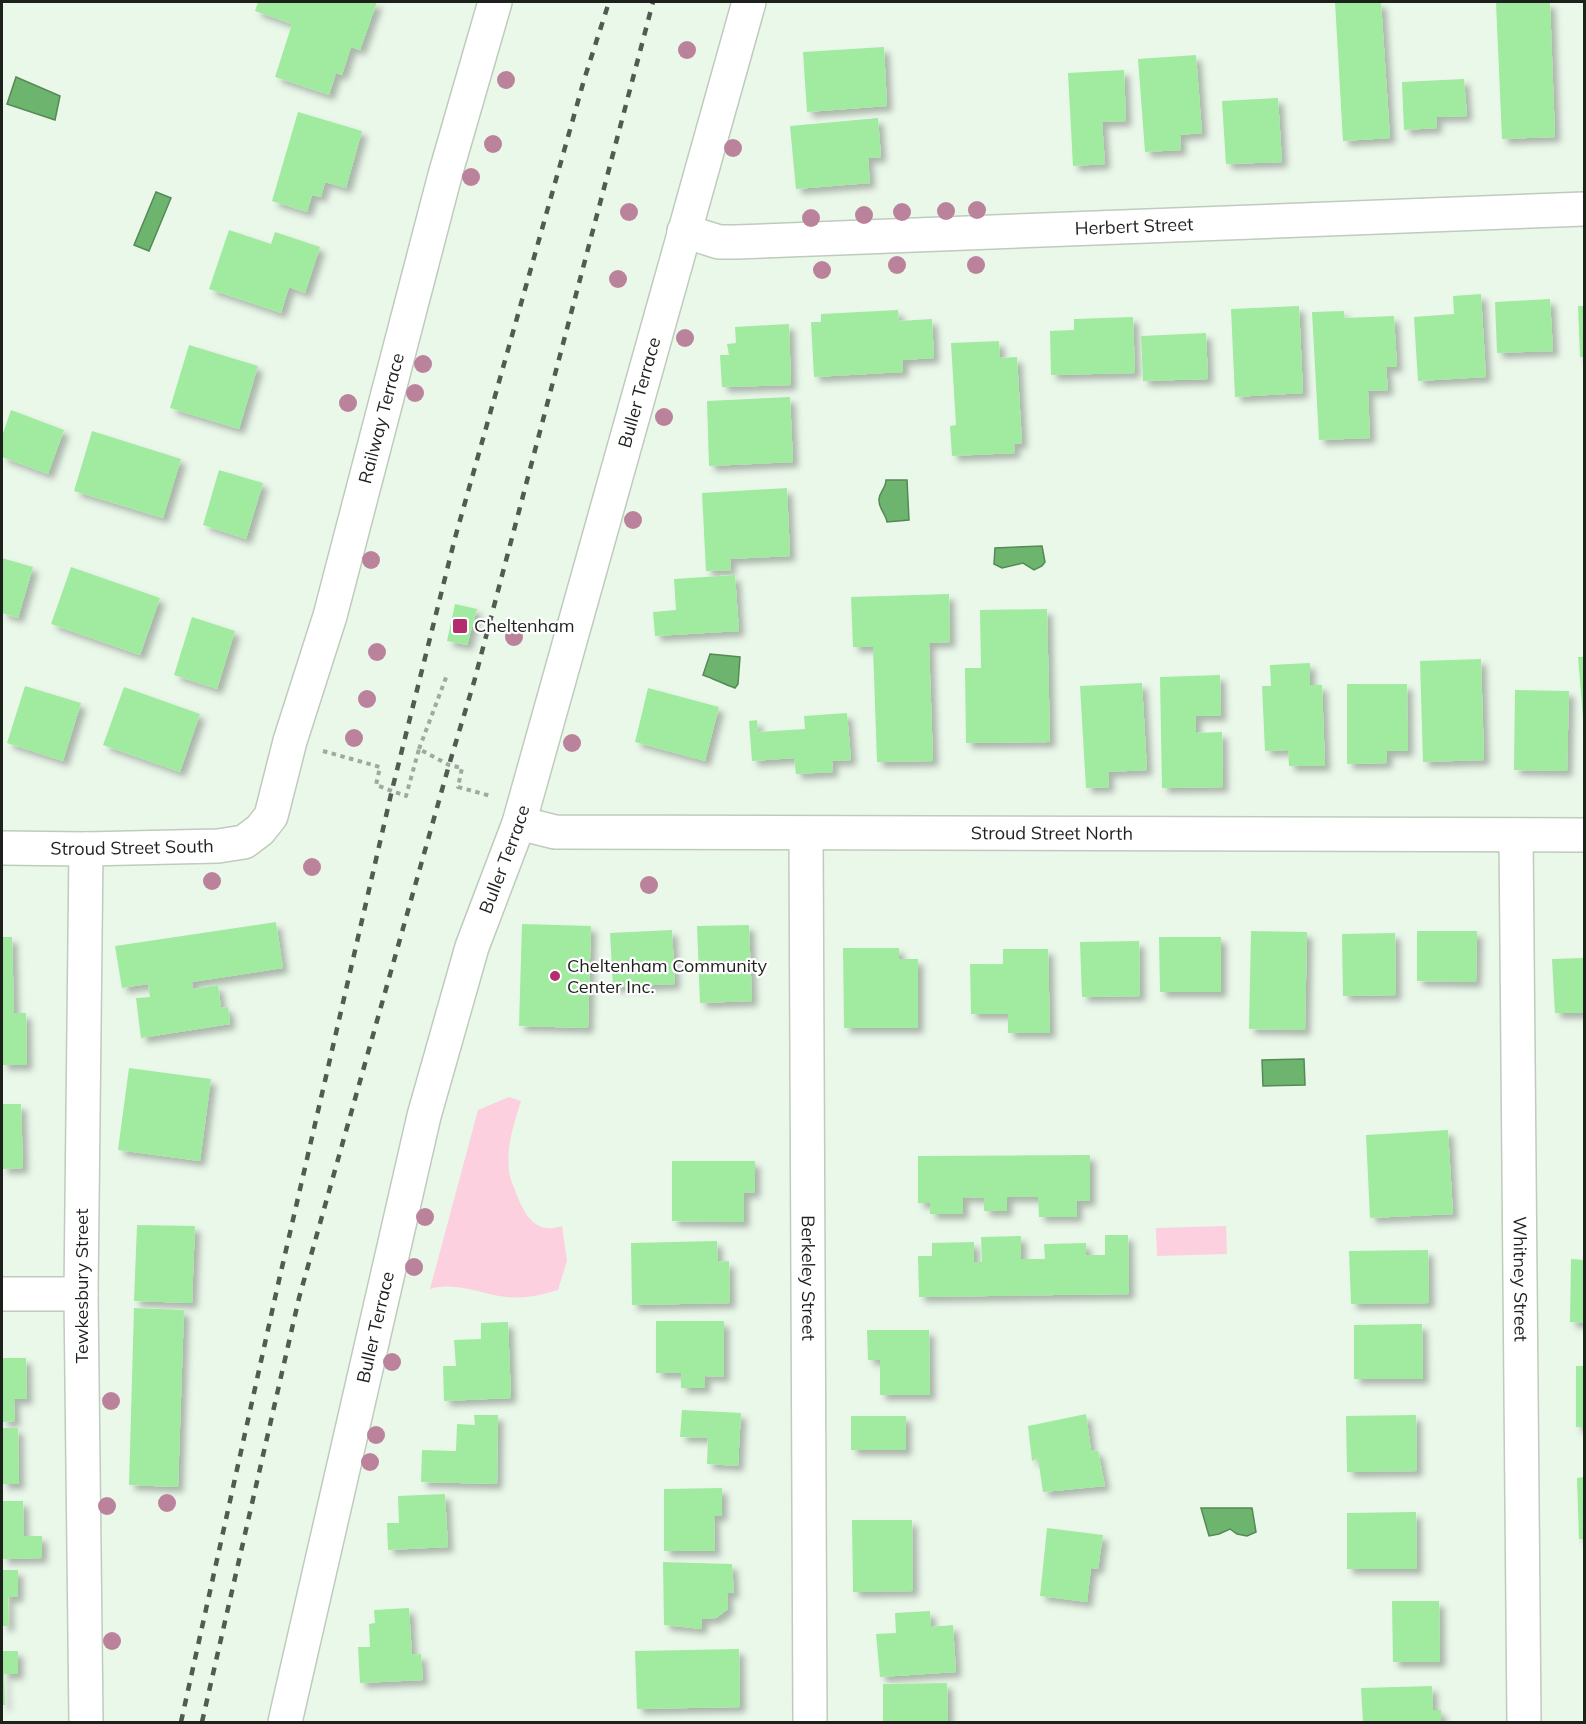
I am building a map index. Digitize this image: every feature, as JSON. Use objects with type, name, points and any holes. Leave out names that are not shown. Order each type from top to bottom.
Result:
[{"type":"street","name":"Railway Terrace","points":[[260,830],[271,816],[290,741],[330,616],[445,175],[495,2]]},
{"type":"street","name":"Buller Terrace","points":[[285,1722],[424,1116],[472,947],[519,823],[749,2]]},
{"type":"street","name":"Herbert Street","points":[[684,231],[719,242],[736,242],[1584,209]]},
{"type":"street","name":"Stroud Street North","points":[[519,823],[555,832],[1584,835]]},
{"type":"street","name":"Stroud Street South","points":[[2,849],[218,846],[244,842],[260,830]]},
{"type":"street","name":"Berkeley Street","points":[[806,834],[810,1722]]},
{"type":"street","name":"Whitney Street","points":[[1516,835],[1524,1722]]},
{"type":"street","name":"Tewkesbury Street","points":[[86,849],[81,1294],[86,1722]]},
{"type":"street","points":[[2,1294],[81,1294]]},
{"type":"path","points":[[290,741],[380,767],[376,786],[406,796],[419,749],[447,675]]},
{"type":"path","points":[[419,749],[449,765],[462,768],[458,787],[491,796],[519,823]]},
{"type":"shaded area","points":[[16,77],[60,96],[55,120],[7,104]]},
{"type":"shaded area","points":[[156,192],[171,198],[149,251],[134,245]]},
{"type":"shaded area","points":[[886,480],[907,480],[909,520],[887,522],[879,502]]},
{"type":"shaded area","points":[[1042,546],[1045,562],[1034,570],[1023,563],[1002,568],[994,564],[995,548]]},
{"type":"shaded area","points":[[710,654],[740,657],[738,684],[735,688],[703,675]]},
{"type":"shaded area","points":[[1304,1059],[1305,1085],[1263,1086],[1262,1060]]},
{"type":"shaded area","points":[[509,1097],[521,1101],[511,1136],[508,1161],[509,1173],[516,1193],[523,1209],[532,1221],[545,1228],[562,1226],[567,1261],[558,1290],[536,1296],[515,1298],[456,1287],[430,1289],[478,1110]]},
{"type":"shaded area","points":[[1226,1226],[1227,1254],[1157,1256],[1156,1228]]},
{"type":"shaded area","points":[[1201,1508],[1252,1508],[1256,1532],[1247,1536],[1237,1534],[1230,1529],[1209,1536]]},
{"type":"building","points":[[258,2],[377,2],[360,50],[351,47],[342,75],[336,73],[329,95],[275,77],[292,24],[255,11]]},
{"type":"building","points":[[1335,2],[1381,2],[1390,138],[1343,141]]},
{"type":"building","points":[[1496,2],[1550,2],[1555,137],[1502,139]]},
{"type":"building","points":[[884,47],[887,106],[807,112],[803,52]]},
{"type":"building","points":[[1196,55],[1202,133],[1180,135],[1181,150],[1145,152],[1138,59]]},
{"type":"building","points":[[1124,70],[1126,121],[1102,122],[1105,164],[1073,166],[1068,73]]},
{"type":"building","points":[[1464,79],[1467,116],[1436,117],[1437,128],[1404,130],[1402,82]]},
{"type":"building","points":[[1278,98],[1282,162],[1226,164],[1222,101]]},
{"type":"building","points":[[298,112],[362,131],[346,188],[325,182],[321,197],[312,195],[307,212],[272,201]]},
{"type":"building","points":[[878,118],[881,157],[868,158],[870,183],[796,189],[790,126]]},
{"type":"building","points":[[229,230],[271,244],[275,232],[320,247],[305,293],[289,287],[281,313],[209,289]]},
{"type":"building","points":[[1481,294],[1486,377],[1418,381],[1414,317],[1454,314],[1453,296]]},
{"type":"building","points":[[1550,299],[1553,351],[1497,353],[1495,302]]},
{"type":"building","points":[[1299,306],[1303,393],[1235,397],[1231,309]]},
{"type":"building","points":[[1578,306],[1584,306],[1584,357],[1580,357]]},
{"type":"building","points":[[898,310],[899,321],[932,319],[934,358],[903,360],[903,372],[814,377],[811,322],[821,322],[821,314]]},
{"type":"building","points":[[1344,311],[1344,318],[1394,316],[1397,367],[1386,367],[1388,390],[1368,391],[1370,438],[1319,440],[1312,312]]},
{"type":"building","points":[[1133,317],[1135,373],[1051,375],[1050,331],[1074,330],[1074,319]]},
{"type":"building","points":[[789,324],[791,385],[722,387],[720,355],[729,355],[727,344],[736,343],[735,327]]},
{"type":"building","points":[[1206,333],[1208,379],[1143,381],[1141,336]]},
{"type":"building","points":[[999,341],[1000,358],[1017,357],[1022,443],[1014,444],[1015,453],[952,456],[950,426],[956,425],[951,343]]},
{"type":"building","points":[[189,345],[258,366],[239,429],[170,408]]},
{"type":"building","points":[[790,397],[793,462],[709,466],[707,401]]},
{"type":"building","points":[[11,410],[64,430],[48,474],[2,457],[2,436]]},
{"type":"building","points":[[92,431],[181,459],[163,518],[74,491]]},
{"type":"building","points":[[219,470],[263,483],[246,539],[203,525]]},
{"type":"building","points":[[787,488],[790,556],[730,559],[731,570],[706,571],[702,493]]},
{"type":"building","points":[[2,558],[33,567],[18,618],[2,613]]},
{"type":"building","points":[[71,567],[160,598],[140,655],[51,624]]},
{"type":"building","points":[[735,575],[739,631],[655,636],[653,612],[676,610],[674,579]]},
{"type":"building","points":[[949,594],[950,642],[929,643],[933,761],[877,762],[873,647],[853,647],[851,597]]},
{"type":"building","points":[[455,604],[477,609],[467,645],[447,641]]},
{"type":"building","points":[[1047,609],[1050,742],[966,743],[965,668],[981,668],[980,610]]},
{"type":"building","points":[[192,617],[235,631],[217,689],[174,675]]},
{"type":"building","points":[[1578,657],[1584,657],[1584,717],[1583,717]]},
{"type":"building","points":[[1481,659],[1484,760],[1423,762],[1420,661]]},
{"type":"building","points":[[1310,663],[1310,685],[1322,685],[1325,766],[1289,766],[1288,750],[1265,751],[1262,686],[1271,686],[1270,665]]},
{"type":"building","points":[[1220,675],[1221,716],[1196,716],[1196,733],[1222,732],[1223,787],[1162,788],[1160,677]]},
{"type":"building","points":[[1142,683],[1147,770],[1108,772],[1109,787],[1086,788],[1080,686]]},
{"type":"building","points":[[1347,684],[1407,684],[1408,751],[1387,751],[1387,763],[1347,764]]},
{"type":"building","points":[[25,686],[81,703],[63,761],[7,743]]},
{"type":"building","points":[[124,687],[200,714],[180,772],[103,745]]},
{"type":"building","points":[[648,688],[719,707],[705,761],[635,742]]},
{"type":"building","points":[[1515,690],[1569,691],[1567,771],[1514,770]]},
{"type":"building","points":[[847,713],[851,760],[832,761],[833,772],[796,774],[794,758],[752,761],[749,721],[757,720],[758,732],[805,729],[804,716]]},
{"type":"building","points":[[276,922],[283,968],[192,982],[193,989],[218,985],[221,1008],[228,1007],[230,1024],[141,1038],[136,998],[150,997],[148,984],[122,988],[115,946]]},
{"type":"building","name":"Cheltenham Community Center Inc.","points":[[522,924],[591,926],[588,1028],[519,1026]]},
{"type":"building","points":[[749,925],[752,1001],[700,1003],[697,926]]},
{"type":"building","points":[[672,930],[675,984],[613,987],[610,933]]},
{"type":"building","points":[[1251,931],[1307,932],[1305,1030],[1249,1029]]},
{"type":"building","points":[[1417,931],[1477,931],[1476,982],[1417,981]]},
{"type":"building","points":[[1395,933],[1396,995],[1343,996],[1342,934]]},
{"type":"building","points":[[2,937],[12,937],[14,1013],[26,1013],[27,1065],[2,1065]]},
{"type":"building","points":[[1159,937],[1221,937],[1221,992],[1160,992]]},
{"type":"building","points":[[1139,941],[1140,996],[1082,997],[1080,942]]},
{"type":"building","points":[[843,948],[899,948],[899,959],[918,959],[918,1028],[844,1028]]},
{"type":"building","points":[[1003,949],[1048,949],[1050,1033],[1008,1033],[1008,1014],[971,1014],[970,964],[1003,964]]},
{"type":"building","points":[[1584,958],[1584,1013],[1555,1013],[1552,959]]},
{"type":"building","points":[[129,1068],[211,1079],[200,1161],[118,1150]]},
{"type":"building","points":[[2,1104],[21,1104],[23,1168],[2,1169]]},
{"type":"building","points":[[1448,1130],[1453,1214],[1370,1218],[1366,1135]]},
{"type":"building","points":[[1090,1155],[1090,1201],[1077,1201],[1077,1217],[1039,1217],[1038,1197],[1007,1197],[1007,1211],[984,1211],[984,1198],[963,1197],[963,1214],[930,1214],[930,1203],[918,1203],[918,1156]]},
{"type":"building","points":[[672,1161],[755,1161],[755,1192],[744,1193],[744,1222],[672,1221]]},
{"type":"building","points":[[137,1225],[195,1226],[192,1303],[134,1301]]},
{"type":"building","points":[[1105,1235],[1128,1235],[1129,1294],[919,1297],[918,1256],[932,1256],[932,1243],[974,1242],[974,1262],[982,1262],[981,1237],[1021,1236],[1021,1259],[1045,1259],[1044,1244],[1086,1243],[1086,1255],[1105,1255]]},
{"type":"building","points":[[717,1241],[718,1262],[729,1261],[730,1303],[632,1305],[631,1243]]},
{"type":"building","points":[[1428,1250],[1429,1303],[1351,1304],[1349,1251]]},
{"type":"building","points":[[1571,1259],[1584,1260],[1584,1323],[1570,1322]]},
{"type":"building","points":[[134,1308],[184,1310],[178,1487],[129,1485]]},
{"type":"building","points":[[656,1321],[724,1321],[724,1377],[705,1376],[705,1388],[681,1388],[681,1373],[656,1373]]},
{"type":"building","points":[[508,1322],[511,1398],[444,1401],[443,1366],[456,1366],[454,1340],[481,1339],[481,1323]]},
{"type":"building","points":[[1422,1324],[1423,1379],[1354,1379],[1354,1325]]},
{"type":"building","points":[[867,1330],[929,1330],[930,1395],[880,1395],[880,1360],[868,1360]]},
{"type":"building","points":[[2,1358],[26,1358],[27,1399],[14,1399],[15,1421],[2,1422]]},
{"type":"building","points":[[1576,1366],[1584,1366],[1584,1427],[1576,1427]]},
{"type":"building","points":[[682,1410],[741,1413],[738,1466],[707,1464],[708,1438],[680,1437]]},
{"type":"building","points":[[1086,1414],[1091,1450],[1098,1451],[1105,1486],[1043,1492],[1038,1458],[1032,1461],[1028,1426]]},
{"type":"building","points":[[474,1415],[498,1415],[497,1484],[421,1482],[422,1450],[456,1451],[457,1424],[475,1425]]},
{"type":"building","points":[[1416,1415],[1417,1471],[1347,1472],[1346,1416]]},
{"type":"building","points":[[851,1416],[906,1416],[906,1450],[851,1450]]},
{"type":"building","points":[[2,1428],[18,1428],[19,1484],[2,1484]]},
{"type":"building","points":[[1584,1477],[1584,1539],[1579,1539],[1577,1478]]},
{"type":"building","points":[[722,1488],[722,1516],[714,1516],[715,1551],[664,1551],[664,1489]]},
{"type":"building","points":[[445,1494],[448,1547],[388,1550],[387,1523],[399,1523],[398,1496]]},
{"type":"building","points":[[2,1501],[23,1501],[24,1536],[42,1536],[42,1558],[2,1559]]},
{"type":"building","points":[[1416,1512],[1417,1569],[1347,1569],[1347,1513]]},
{"type":"building","points":[[852,1520],[912,1520],[913,1591],[853,1592]]},
{"type":"building","points":[[1047,1528],[1103,1535],[1098,1569],[1091,1568],[1087,1602],[1040,1596]]},
{"type":"building","points":[[663,1562],[732,1564],[734,1593],[727,1593],[728,1609],[716,1618],[702,1619],[702,1629],[664,1625]]},
{"type":"building","points":[[2,1570],[18,1570],[18,1597],[8,1597],[9,1626],[2,1626]]},
{"type":"building","points":[[1392,1601],[1439,1601],[1440,1662],[1393,1662]]},
{"type":"building","points":[[409,1608],[412,1655],[421,1654],[423,1680],[360,1683],[358,1647],[370,1647],[369,1624],[375,1623],[374,1610]]},
{"type":"building","points":[[930,1611],[931,1627],[953,1625],[956,1672],[880,1677],[876,1634],[896,1633],[895,1613]]},
{"type":"building","points":[[739,1649],[740,1707],[637,1709],[635,1651]]},
{"type":"building","points":[[2,1651],[18,1651],[18,1674],[4,1674],[5,1705],[2,1705]]},
{"type":"building","points":[[947,1683],[948,1722],[883,1722],[883,1684]]},
{"type":"building","points":[[1432,1686],[1433,1710],[1441,1710],[1441,1722],[1363,1722],[1361,1688]]},
{"type":"railway","points":[[181,1722],[277,1289],[392,790],[455,538],[584,80],[609,2]]},
{"type":"railway","points":[[202,1722],[299,1298],[474,682],[653,2]]},
{"type":"place","name":"Cheltenham","points":[[460,626]]},
{"type":"place","name":"Cheltenham Community Center Inc.","points":[[555,976]]}]
